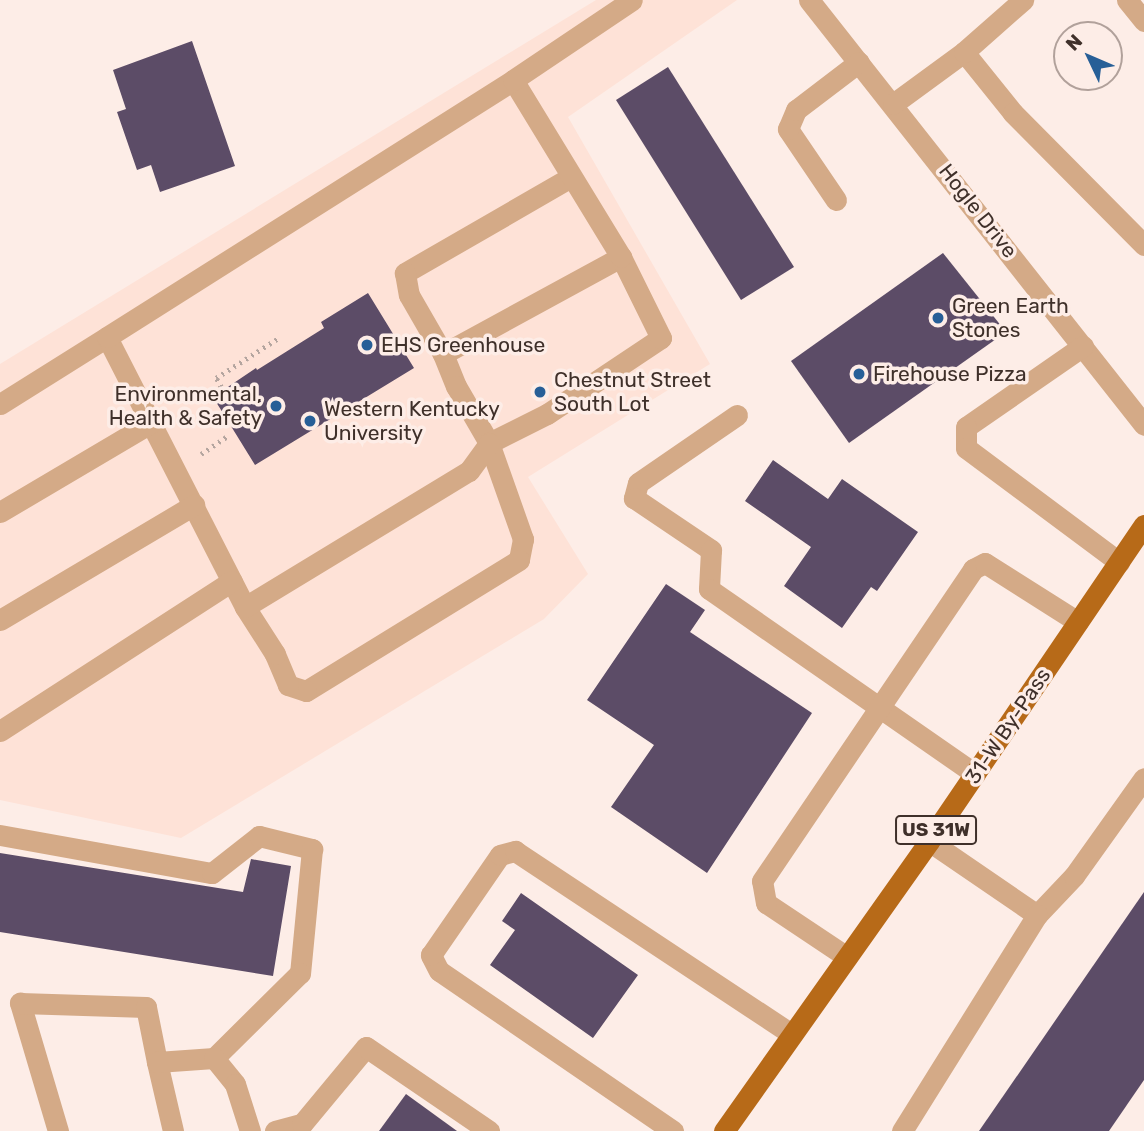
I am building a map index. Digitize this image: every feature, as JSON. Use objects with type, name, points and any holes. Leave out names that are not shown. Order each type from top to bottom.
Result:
[{"type":"main road","name":"31-W By-Pass","points":[[724,1131],[929,841],[1144,525]]},
{"type":"street","points":[[0,404],[513,80],[632,0]]},
{"type":"street","name":"Hogle Drive","points":[[810,0],[1144,425]]},
{"type":"street","points":[[893,104],[964,52],[1023,0]]},
{"type":"street","points":[[1127,0],[1144,21]]},
{"type":"street","points":[[964,52],[1013,113],[1144,246]]},
{"type":"street","points":[[836,201],[788,129],[796,110],[859,61]]},
{"type":"street","points":[[245,607],[469,471],[488,443],[547,414],[661,338],[621,257],[513,80]]},
{"type":"street","points":[[107,337],[245,607],[275,654],[288,685],[306,691],[519,560],[523,539],[488,443],[456,386],[443,354],[409,295],[405,273],[571,177]]},
{"type":"street","points":[[443,354],[621,257]]},
{"type":"street","points":[[1083,346],[966,427],[966,448],[1119,562]]},
{"type":"street","points":[[737,415],[638,483],[634,498],[711,550],[709,589],[975,774]]},
{"type":"street","points":[[0,512],[152,422]]},
{"type":"street","points":[[0,620],[194,505]]},
{"type":"street","points":[[847,957],[766,903],[762,881],[973,569],[985,563],[1078,622]]},
{"type":"street","points":[[0,731],[232,581]]},
{"type":"street","points":[[902,1131],[1037,915],[1074,876],[1144,778]]},
{"type":"street","points":[[0,835],[212,873],[259,836],[312,849],[300,973],[214,1058],[157,1062]]},
{"type":"street","points":[[929,841],[1037,915]]},
{"type":"street","points":[[673,1131],[439,971],[431,955],[500,855],[515,852],[792,1034]]},
{"type":"street","points":[[58,1131],[20,1003],[146,1007],[173,1131]]},
{"type":"street","points":[[275,1131],[304,1128],[366,1047],[489,1131]]},
{"type":"street","points":[[214,1058],[235,1084],[250,1131]]},
{"type":"path","points":[[221,387],[216,378],[280,337]]},
{"type":"path","points":[[194,458],[229,435]]},
{"type":"shaded area","name":"Western Kentucky University","points":[[596,0],[737,0],[568,117],[710,364],[528,477],[588,574],[544,619],[181,838],[0,800],[0,364]]},
{"type":"building","points":[[192,41],[235,166],[160,192],[151,165],[137,170],[117,112],[126,109],[113,70]]},
{"type":"building","points":[[668,67],[794,267],[741,300],[616,100]]},
{"type":"building","points":[[943,253],[1006,332],[849,443],[791,361]]},
{"type":"building","points":[[368,293],[414,368],[255,465],[213,397],[324,328],[321,322]]},
{"type":"building","points":[[773,460],[828,499],[842,479],[918,532],[877,591],[871,587],[842,628],[784,586],[811,547],[745,501]]},
{"type":"building","points":[[666,584],[705,610],[690,632],[812,713],[707,873],[611,807],[654,745],[587,700]]},
{"type":"building","points":[[0,853],[243,892],[251,859],[291,866],[273,976],[0,932]]},
{"type":"building","points":[[1144,892],[1144,1080],[1109,1131],[979,1131]]},
{"type":"building","points":[[521,893],[638,975],[593,1038],[490,965],[515,930],[502,921]]},
{"type":"building","points":[[406,1094],[457,1131],[379,1131]]},
{"type":"place","name":"Green Earth Stones","points":[[938,318]]},
{"type":"place","name":"EHS Greenhouse","points":[[367,345]]},
{"type":"place","name":"Firehouse Pizza","points":[[859,374]]},
{"type":"place","name":"Chestnut Street South Lot","points":[[540,392]]},
{"type":"place","name":"Environmental, Health & Safety","points":[[276,406]]},
{"type":"place","name":"Western Kentucky University","points":[[310,421]]}]
